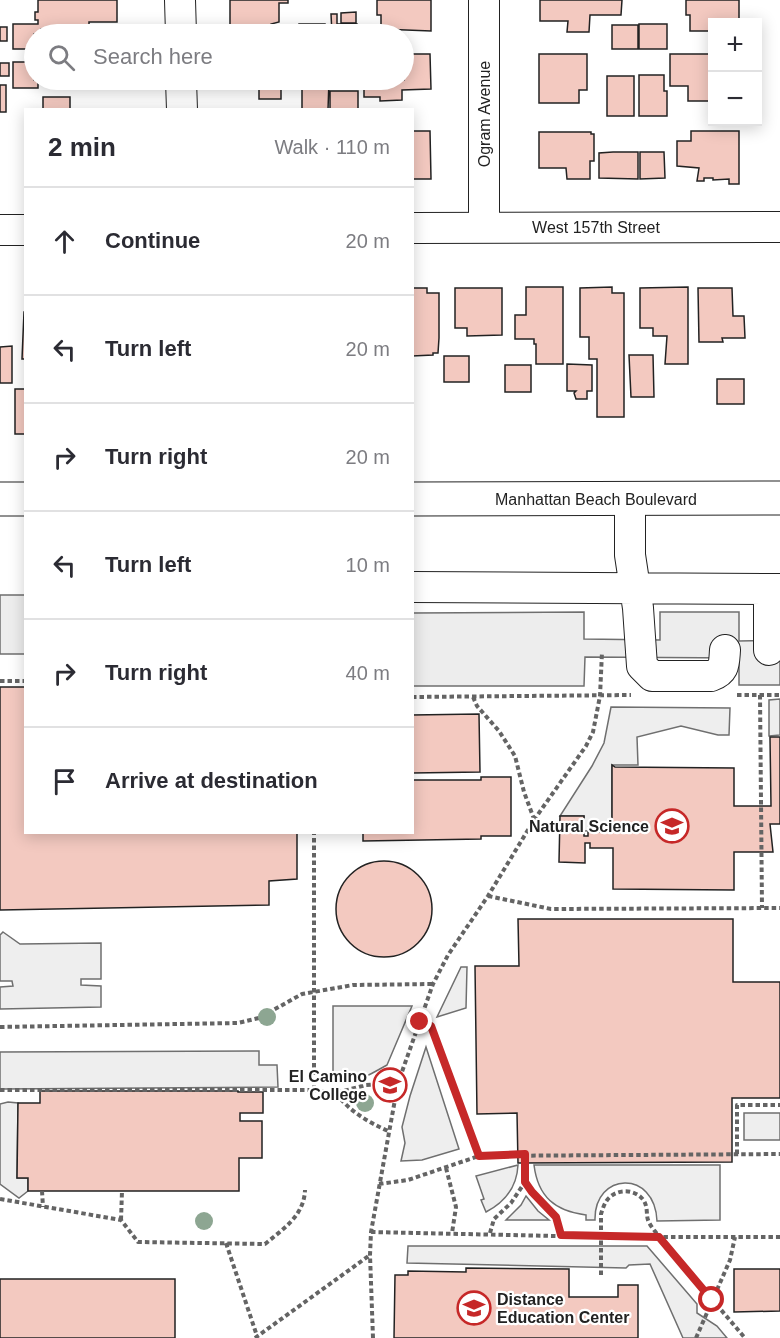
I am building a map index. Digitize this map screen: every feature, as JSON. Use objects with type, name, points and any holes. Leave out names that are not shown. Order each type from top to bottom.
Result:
[{"type":"main road","name":"Manhattan Beach Boulevard","points":[[414,499],[780,498]]},
{"type":"main road","points":[[0,499],[24,499]]},
{"type":"street","points":[[180,0],[181,24]]},
{"type":"street","name":"Ogram Avenue","points":[[484,0],[484,227]]},
{"type":"street","points":[[181,90],[182,108]]},
{"type":"street","name":"West 157th Street","points":[[414,228],[780,227]]},
{"type":"street","points":[[0,230],[24,230]]},
{"type":"street","points":[[630,499],[630,555],[638,608],[642,666],[652,676],[711,676],[719,673],[724,667],[725,650]]},
{"type":"street","points":[[414,587],[774,589],[769,650]]},
{"type":"path","points":[[373,1338],[371,1232],[398,1083],[433,984],[448,955],[593,732],[600,696],[602,652]]},
{"type":"path","points":[[0,681],[24,681]]},
{"type":"path","points":[[414,696],[634,695]]},
{"type":"path","points":[[725,695],[780,695]]},
{"type":"path","points":[[760,695],[762,908]]},
{"type":"path","points":[[472,696],[515,756],[534,820]]},
{"type":"path","points":[[314,834],[314,1090]]},
{"type":"path","points":[[488,896],[551,909],[780,908]]},
{"type":"path","points":[[0,1027],[238,1023],[259,1018],[302,994],[353,986],[433,984]]},
{"type":"path","points":[[420,1022],[431,1026],[479,1156]]},
{"type":"path","points":[[0,1090],[314,1090],[336,1093],[366,1085],[398,1083]]},
{"type":"path","points":[[336,1093],[344,1104],[372,1124],[388,1131]]},
{"type":"path","points":[[737,1154],[737,1105],[780,1105]]},
{"type":"path","points":[[490,1233],[494,1219],[512,1203],[525,1182],[525,1154]]},
{"type":"path","points":[[379,1184],[408,1180],[479,1156],[780,1154]]},
{"type":"path","points":[[446,1168],[456,1206],[452,1233]]},
{"type":"path","points":[[525,1182],[556,1217],[561,1235]]},
{"type":"path","points":[[122,1191],[121,1220],[138,1242],[265,1244],[294,1220],[305,1202],[305,1190]]},
{"type":"path","points":[[42,1191],[43,1207]]},
{"type":"path","points":[[601,1275],[604,1206],[609,1197],[619,1192],[630,1192],[640,1196],[645,1203],[648,1220],[659,1237],[745,1338]]},
{"type":"path","points":[[0,1199],[121,1220]]},
{"type":"path","points":[[371,1232],[601,1237],[780,1237]]},
{"type":"path","points":[[696,1338],[730,1260],[735,1237]]},
{"type":"path","points":[[226,1243],[257,1338],[370,1256]]},
{"type":"shaded area","points":[[0,595],[24,595],[24,654],[0,654]]},
{"type":"shaded area","points":[[584,612],[584,639],[660,640],[660,612],[739,612],[739,641],[780,640],[780,685],[739,685],[739,658],[585,657],[584,686],[414,686],[414,613]]},
{"type":"shaded area","points":[[780,699],[780,735],[769,736],[769,700]]},
{"type":"shaded area","points":[[611,707],[730,708],[729,735],[718,735],[681,726],[637,737],[638,765],[612,765],[612,830],[584,831],[584,816],[560,816],[604,743]]},
{"type":"shaded area","points":[[3,932],[20,944],[101,943],[101,979],[81,979],[81,985],[101,986],[101,1007],[0,1009],[0,987],[13,986],[12,981],[0,981],[0,935]]},
{"type":"shaded area","points":[[461,967],[467,967],[466,1008],[437,1017]]},
{"type":"shaded area","points":[[333,1006],[412,1006],[387,1065],[360,1079],[347,1080],[333,1073]]},
{"type":"shaded area","points":[[426,1047],[459,1149],[422,1160],[401,1161],[405,1143],[402,1127]]},
{"type":"shaded area","points":[[259,1051],[259,1065],[277,1065],[278,1087],[0,1089],[0,1052]]},
{"type":"shaded area","points":[[18,1103],[17,1178],[28,1178],[28,1191],[19,1198],[0,1184],[0,1104]]},
{"type":"shaded area","points":[[744,1113],[780,1113],[780,1140],[744,1140]]},
{"type":"shaded area","points":[[518,1165],[509,1193],[499,1204],[486,1212],[476,1176]]},
{"type":"shaded area","points":[[534,1165],[720,1165],[720,1220],[657,1221],[654,1204],[646,1192],[636,1185],[625,1183],[614,1186],[604,1193],[597,1204],[595,1220],[586,1220],[586,1215],[557,1206],[544,1194],[539,1186]]},
{"type":"shaded area","points":[[526,1196],[549,1220],[506,1220],[521,1205]]},
{"type":"shaded area","points":[[408,1246],[647,1246],[697,1304],[697,1313],[717,1326],[727,1338],[683,1338],[650,1264],[629,1265],[626,1268],[407,1263]]},
{"type":"building","points":[[38,0],[117,0],[117,22],[38,24],[38,20],[35,20],[35,12],[38,12]]},
{"type":"building","points":[[230,0],[288,0],[288,3],[279,3],[279,22],[230,24]]},
{"type":"building","points":[[377,0],[431,0],[431,31],[414,30],[414,24],[381,24],[381,15],[377,15]]},
{"type":"building","points":[[540,0],[622,0],[621,15],[590,15],[589,32],[567,32],[568,21],[540,21]]},
{"type":"building","points":[[686,0],[739,0],[739,18],[708,18],[708,31],[690,31],[690,15],[686,15]]},
{"type":"building","points":[[356,12],[356,23],[341,23],[341,13]]},
{"type":"building","points":[[331,14],[337,14],[337,24],[332,24]]},
{"type":"building","points":[[13,24],[24,24],[24,49],[13,49]]},
{"type":"building","points":[[639,24],[667,24],[667,49],[639,49]]},
{"type":"building","points":[[612,25],[638,25],[638,49],[612,49]]},
{"type":"building","points":[[0,27],[7,27],[7,41],[0,41]]},
{"type":"building","points":[[414,54],[430,54],[431,89],[414,90]]},
{"type":"building","points":[[539,54],[587,54],[587,90],[579,90],[579,103],[539,103]]},
{"type":"building","points":[[670,54],[708,54],[708,101],[688,101],[688,86],[670,86]]},
{"type":"building","points":[[13,62],[24,62],[24,88],[13,88]]},
{"type":"building","points":[[0,63],[9,63],[9,76],[0,76]]},
{"type":"building","points":[[639,75],[664,75],[664,91],[667,91],[667,116],[639,116]]},
{"type":"building","points":[[607,76],[634,76],[634,116],[607,116]]},
{"type":"building","points":[[0,85],[6,85],[6,112],[0,112]]},
{"type":"building","points":[[259,90],[281,90],[281,99],[259,99]]},
{"type":"building","points":[[302,90],[329,90],[328,108],[302,108]]},
{"type":"building","points":[[364,90],[402,90],[402,100],[380,101],[380,97],[364,97]]},
{"type":"building","points":[[330,91],[358,91],[358,108],[330,108]]},
{"type":"building","points":[[43,97],[70,97],[70,108],[43,108]]},
{"type":"building","points":[[414,131],[430,131],[431,179],[414,179]]},
{"type":"building","points":[[691,131],[739,131],[739,184],[729,184],[729,179],[704,178],[704,181],[697,181],[699,168],[677,166],[677,141],[691,141]]},
{"type":"building","points":[[539,132],[591,132],[594,134],[594,161],[590,161],[590,179],[567,179],[566,168],[539,168]]},
{"type":"building","points":[[638,152],[638,179],[599,178],[599,153]]},
{"type":"building","points":[[640,152],[664,152],[665,178],[640,179]]},
{"type":"building","points":[[526,287],[563,287],[563,364],[536,364],[534,339],[515,339],[515,315],[526,315]]},
{"type":"building","points":[[612,287],[612,293],[624,293],[624,417],[597,417],[597,359],[589,359],[589,337],[580,337],[580,288]]},
{"type":"building","points":[[688,287],[688,364],[665,364],[667,336],[653,336],[653,328],[640,328],[640,288]]},
{"type":"building","points":[[414,288],[427,288],[427,293],[439,293],[438,353],[433,353],[433,355],[414,356]]},
{"type":"building","points":[[455,288],[502,288],[502,335],[467,336],[467,328],[455,328]]},
{"type":"building","points":[[698,288],[732,288],[733,316],[744,316],[745,338],[722,338],[723,342],[699,342]]},
{"type":"building","points":[[24,312],[24,359],[22,359]]},
{"type":"building","points":[[12,346],[12,383],[0,383],[0,347]]},
{"type":"building","points":[[629,355],[653,355],[654,397],[631,397]]},
{"type":"building","points":[[444,356],[469,356],[469,382],[444,382]]},
{"type":"building","points":[[567,364],[592,365],[592,391],[587,391],[587,399],[576,399],[574,393],[576,391],[567,391]]},
{"type":"building","points":[[505,365],[531,365],[531,392],[505,392]]},
{"type":"building","points":[[717,379],[744,379],[744,404],[717,404]]},
{"type":"building","points":[[15,389],[24,389],[24,434],[15,434]]},
{"type":"building","points":[[0,687],[24,687],[24,834],[297,834],[297,879],[269,881],[269,905],[0,910]]},
{"type":"building","points":[[479,714],[480,772],[414,773],[414,715]]},
{"type":"building","points":[[770,737],[780,737],[780,824],[770,824],[773,852],[734,852],[734,890],[613,889],[613,848],[590,848],[590,843],[585,843],[585,863],[559,862],[560,816],[584,816],[584,836],[588,836],[588,832],[612,832],[612,765],[615,767],[734,768],[734,806],[771,806]]},
{"type":"building","points":[[481,777],[511,777],[511,836],[481,836],[481,839],[363,841],[363,834],[414,834],[414,780],[481,780]]},
{"type":"building","points":[[384,861],[402,865],[418,875],[428,891],[432,909],[428,927],[418,943],[402,953],[384,957],[366,953],[350,943],[340,927],[336,909],[340,891],[350,875],[366,865]]},
{"type":"building","points":[[518,919],[733,919],[733,982],[780,982],[780,1098],[732,1098],[732,1162],[518,1163],[517,1113],[477,1114],[475,966],[519,966]]},
{"type":"building","points":[[40,1091],[263,1092],[263,1113],[240,1113],[240,1121],[262,1121],[262,1158],[239,1158],[239,1191],[28,1191],[28,1178],[17,1178],[18,1103],[40,1103]]},
{"type":"building","points":[[466,1268],[569,1269],[569,1297],[618,1297],[618,1285],[638,1285],[638,1338],[394,1338],[395,1275],[408,1275],[408,1271],[466,1272]]},
{"type":"building","points":[[734,1269],[780,1269],[780,1311],[734,1312]]},
{"type":"building","points":[[0,1279],[175,1279],[175,1338],[0,1338]]},
{"type":"place","name":"Natural Science","points":[[672,826]]},
{"type":"place","name":"El Camino College","points":[[390,1085]]},
{"type":"place","name":"Distance Education Center","points":[[474,1308]]},
{"type":"route","points":[[420,1022],[431,1026],[479,1156],[525,1154],[525,1182],[556,1217],[561,1235],[659,1237],[712,1300]]}]
